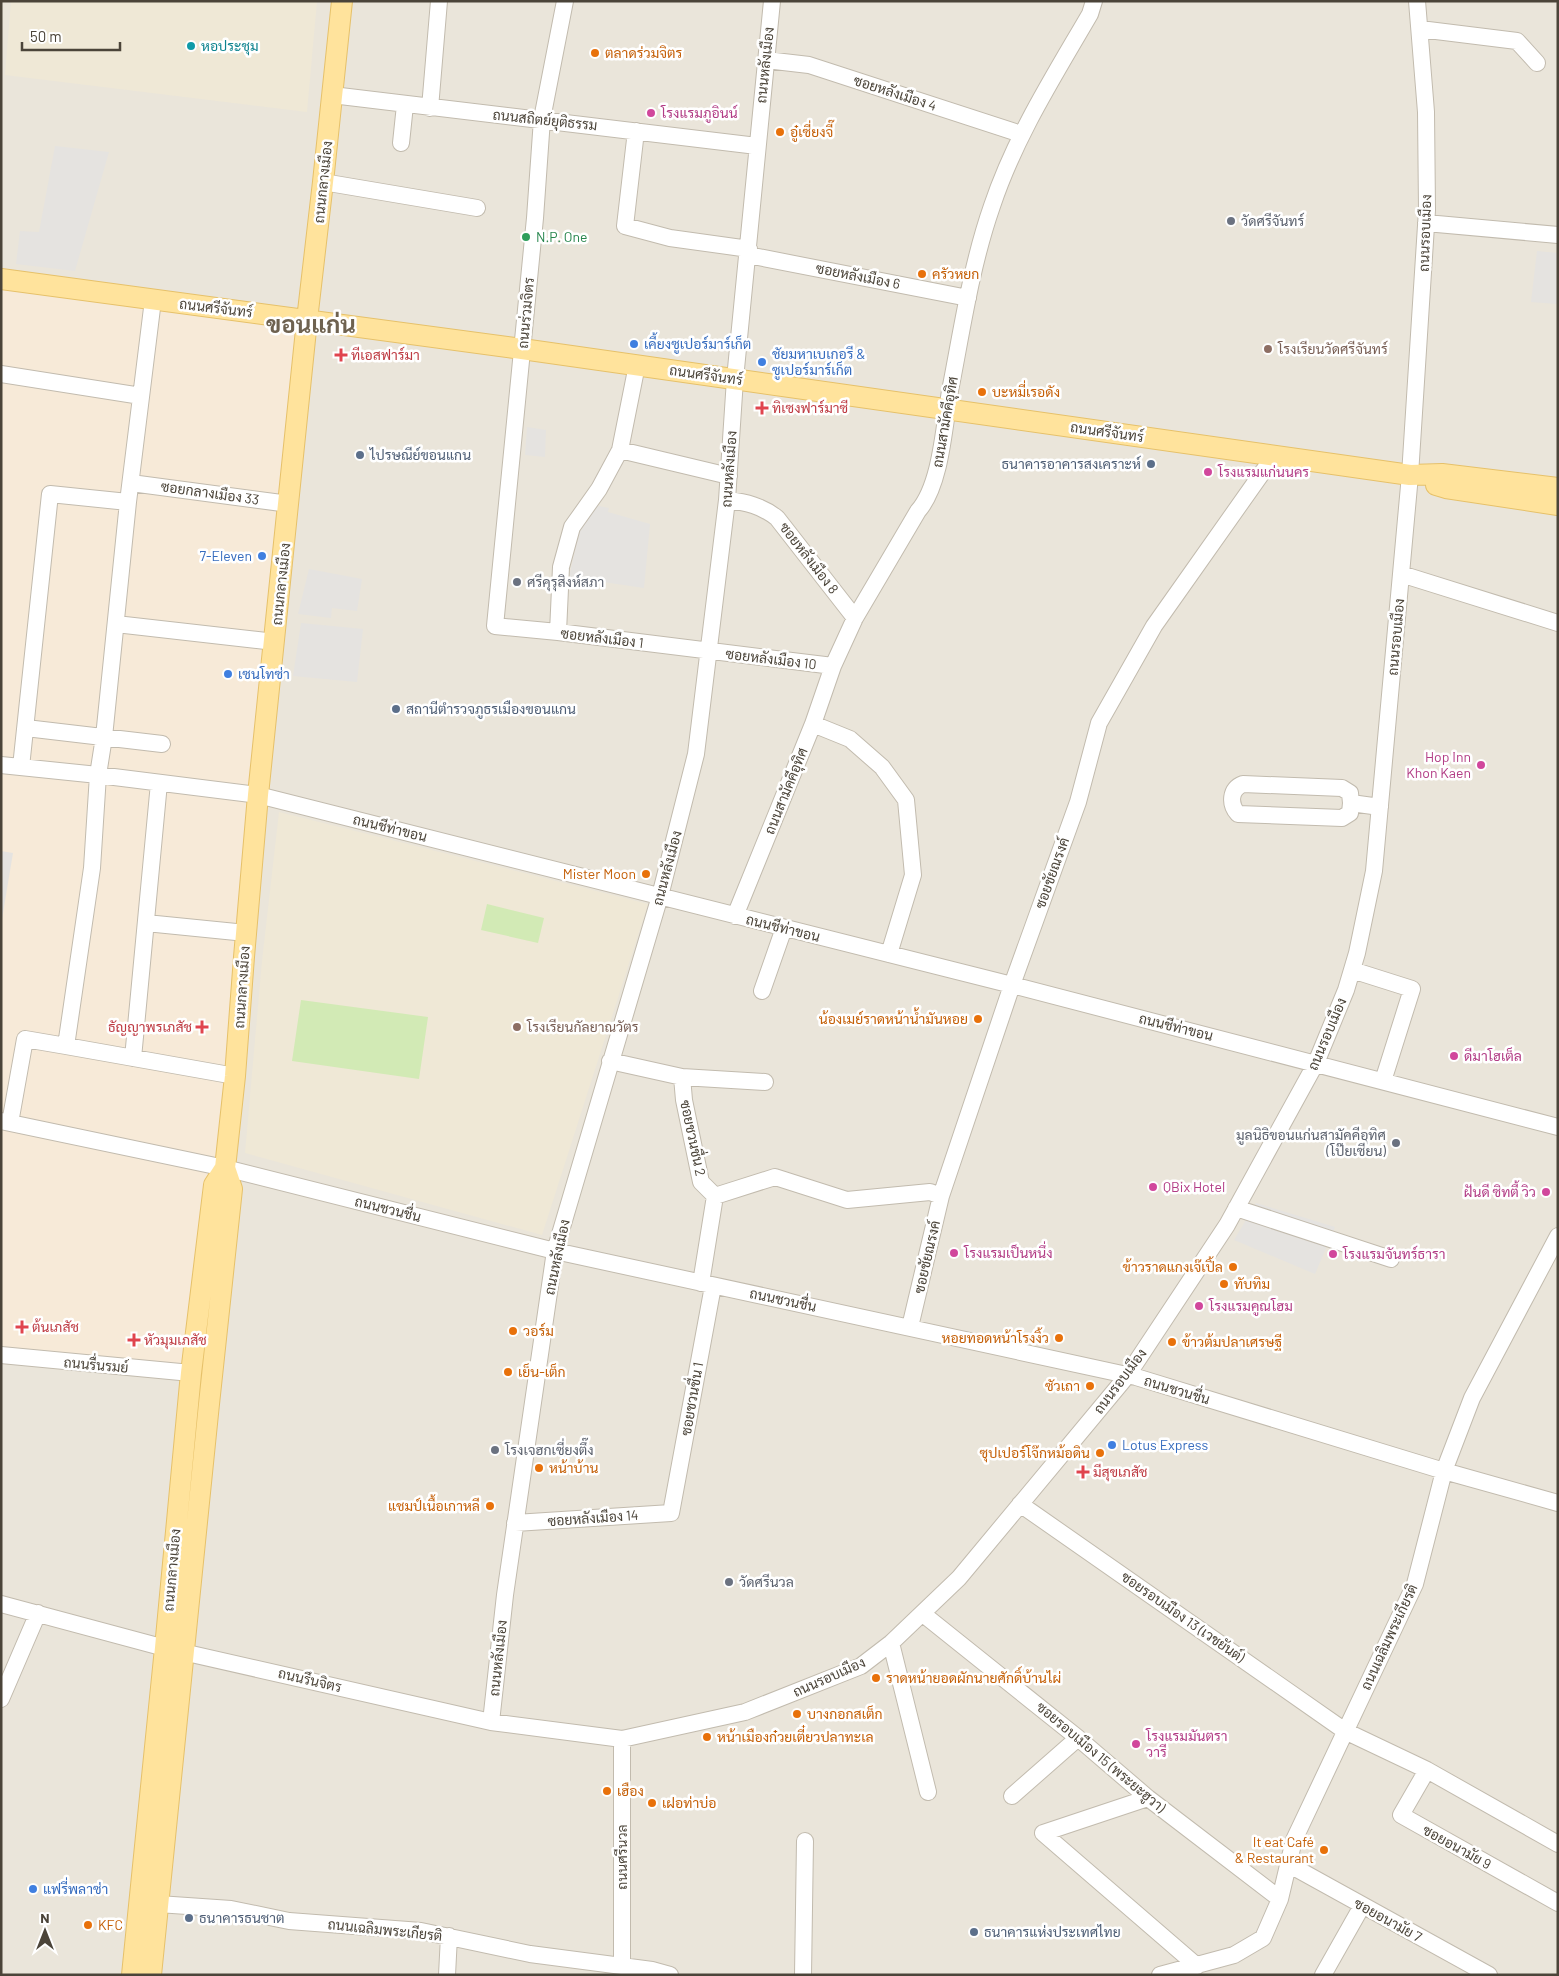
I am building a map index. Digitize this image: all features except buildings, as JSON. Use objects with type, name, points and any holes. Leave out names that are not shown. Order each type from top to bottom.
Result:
[{"type":"main road","name":"ถนนกลางเมือง","points":[[174,1650],[212,1376],[232,1189],[225,1168],[235,1076],[258,795],[289,504],[306,320],[324,182],[342,1]]},
{"type":"main road","name":"ถนนศรีจันทร์","points":[[1,279],[522,348],[1410,475],[1442,474],[1558,488]]},
{"type":"main road","name":"ถนนศรีจันทร์","points":[[1410,475],[1446,488],[1558,505]]},
{"type":"main road","name":"ถนนกลางเมือง","points":[[132,1975],[149,1904],[174,1650],[191,1373],[214,1185],[225,1168]]},
{"type":"main road","points":[[191,1373],[212,1376]]},
{"type":"main road","name":"ถนนกลางเมือง","points":[[149,1904],[152,1975]]},
{"type":"street","points":[[430,108],[439,1]]},
{"type":"street","name":"ถนนร่วมจิตร","points":[[494,626],[522,348],[542,119],[565,1]]},
{"type":"street","name":"ถนนหลังเมือง","points":[[491,1722],[505,1595],[555,1251],[660,896],[696,754],[727,500],[735,379],[772,1]]},
{"type":"street","name":"ถนนสามัคคีอุทิศ","points":[[735,916],[813,724],[833,666],[854,618],[918,511],[925,504],[939,464],[947,409],[968,298],[992,206],[1021,134],[1090,14],[1094,1]]},
{"type":"street","name":"ถนนรอบเมือง","points":[[622,1739],[745,1712],[861,1666],[892,1642],[959,1578],[1127,1376],[1236,1208],[1316,1063],[1346,990],[1374,871],[1410,475],[1426,223],[1426,112],[1417,1]]},
{"type":"street","points":[[1420,29],[1518,41],[1537,63]]},
{"type":"street","name":"ซอยหลังเมือง 4","points":[[766,60],[809,65],[1021,134]]},
{"type":"street","name":"ถนนสถิตย์ยุติธรรม","points":[[332,95],[757,146]]},
{"type":"street","points":[[402,143],[405,105]]},
{"type":"street","name":"ซอยหลังเมือง 6","points":[[636,131],[625,226],[670,238],[748,252],[968,298]]},
{"type":"street","points":[[324,182],[477,208]]},
{"type":"street","points":[[1426,223],[1558,235]]},
{"type":"street","points":[[66,1046],[92,868],[98,775],[104,737],[128,502],[153,300]]},
{"type":"street","points":[[558,632],[561,567],[572,527],[599,489],[620,450],[636,365]]},
{"type":"street","points":[[1,374],[141,396]]},
{"type":"street","points":[[620,450],[729,476]]},
{"type":"street","name":"ซอยชัยณรงค์","points":[[910,1327],[941,1196],[1012,985],[1078,802],[1100,723],[1154,626],[1274,456]]},
{"type":"street","name":"ซอยกลางเมือง 33","points":[[131,483],[289,504]]},
{"type":"street","points":[[21,767],[50,494],[128,502]]},
{"type":"street","name":"ซอยหลังเมือง 8","points":[[727,500],[744,502],[765,509],[777,518],[854,618]]},
{"type":"street","points":[[1402,574],[1558,622]]},
{"type":"street","points":[[116,624],[275,642]]},
{"type":"street","name":"ซอยหลังเมือง 1","points":[[494,626],[558,632],[709,652]]},
{"type":"street","name":"ซอยหลังเมือง 10","points":[[709,652],[833,666]]},
{"type":"street","points":[[813,724],[850,739],[882,767],[906,800],[913,876],[888,954]]},
{"type":"street","points":[[26,728],[162,744]]},
{"type":"street","name":"ถนนชีท่าขอน","points":[[1,765],[258,795],[1012,985],[1558,1127]]},
{"type":"street","points":[[133,1058],[159,782]]},
{"type":"street","points":[[1243,784],[1342,788],[1350,793],[1351,803],[1350,813],[1342,818],[1238,814],[1232,808],[1233,791],[1243,784]]},
{"type":"street","points":[[1351,803],[1380,806]]},
{"type":"street","points":[[146,924],[246,933]]},
{"type":"street","points":[[762,991],[784,928]]},
{"type":"street","points":[[1352,970],[1412,989],[1382,1081]]},
{"type":"street","points":[[6,1122],[25,1039],[235,1076]]},
{"type":"street","points":[[610,1061],[682,1077],[765,1082]]},
{"type":"street","name":"ซอยชวนชื่น 2","points":[[682,1077],[684,1100],[701,1182],[715,1196]]},
{"type":"street","name":"ถนนชวนชื่น","points":[[6,1122],[225,1168],[555,1251],[910,1327],[1127,1376],[1444,1471],[1558,1503]]},
{"type":"street","points":[[707,1284],[715,1196],[775,1177],[847,1200],[930,1192],[941,1196]]},
{"type":"street","points":[[1236,1208],[1391,1259]]},
{"type":"street","name":"ถนนเฉลิมพระเกียรติ","points":[[1160,1975],[1234,1955],[1263,1938],[1280,1899],[1294,1840],[1415,1584],[1444,1471],[1472,1398],[1558,1236]]},
{"type":"street","name":"ซอยชวนชื่น 1","points":[[671,1513],[707,1284]]},
{"type":"street","name":"ถนนรื่นรมย์","points":[[1,1356],[191,1373]]},
{"type":"street","name":"ซอยรอบเมือง 13 (เวชยันต์)","points":[[1020,1504],[1345,1730],[1426,1770],[1558,1844]]},
{"type":"street","name":"ซอยหลังเมือง 14","points":[[515,1523],[671,1513]]},
{"type":"street","name":"ถนนรึนจิตร","points":[[1,1604],[174,1650],[491,1722],[622,1739]]},
{"type":"street","points":[[1,1699],[38,1613]]},
{"type":"street","name":"ซอยรอบเมือง 15 (พระยะฮูวา)","points":[[922,1614],[1078,1738],[1148,1798],[1280,1899]]},
{"type":"street","points":[[892,1642],[928,1792]]},
{"type":"street","points":[[1012,1796],[1078,1738]]},
{"type":"street","name":"ถนนศรีนวล","points":[[622,1739],[622,1970]]},
{"type":"street","name":"ซอยอนามัย 9","points":[[1426,1770],[1401,1816],[1558,1903]]},
{"type":"street","points":[[1148,1798],[1043,1832],[1197,1966]]},
{"type":"street","points":[[803,1975],[805,1841]]},
{"type":"street","name":"ซอยอนามัย 7","points":[[1288,1864],[1489,1975]]},
{"type":"street","name":"ถนนเฉลิมพระเกียรติ","points":[[149,1904],[231,1909],[289,1921],[421,1931],[530,1954],[622,1970],[670,1975]]},
{"type":"street","points":[[1323,1975],[1362,1906]]},
{"type":"street","points":[[447,1975],[449,1936]]},
{"type":"shaded area","points":[[1,1],[1558,1],[1558,1975],[1,1975]]},
{"type":"shaded area","points":[[11,1],[317,1],[307,112],[5,75]]},
{"type":"shaded area","points":[[55,146],[109,152],[75,271],[16,264],[20,231],[39,232]]},
{"type":"shaded area","points":[[1537,251],[1558,253],[1558,304],[1531,302]]},
{"type":"shaded area","points":[[1,279],[307,320],[275,642],[215,1169],[184,1370],[1,1355]]},
{"type":"shaded area","points":[[527,427],[546,430],[545,457],[525,455]]},
{"type":"shaded area","points":[[594,505],[609,508],[608,512],[650,524],[644,588],[569,577],[580,529]]},
{"type":"shaded area","points":[[309,569],[362,579],[357,611],[332,608],[331,618],[298,614]]},
{"type":"shaded area","points":[[301,623],[363,629],[357,682],[293,676]]},
{"type":"shaded area","name":"โรงเรียนกัลยาณวัตร","points":[[279,812],[648,904],[542,1235],[245,1153],[262,961]]},
{"type":"shaded area","points":[[1,851],[13,853],[1,925]]},
{"type":"shaded area","points":[[1256,1203],[1335,1227],[1315,1274],[1234,1240]]},
{"type":"green space","points":[[487,904],[544,918],[538,943],[481,930]]},
{"type":"green space","points":[[301,1000],[428,1017],[419,1079],[292,1061]]},
{"type":"place","name":"หอประชุม","points":[[191,46]]},
{"type":"place","name":"ตลาดร่วมจิตร","points":[[595,53]]},
{"type":"place","name":"โรงแรมภูอินน์","points":[[651,113]]},
{"type":"place","name":"อู๋เซี่ยงจี๊","points":[[780,132]]},
{"type":"place","name":"วัดศรีจันทร์","points":[[1231,221]]},
{"type":"place","name":"N.P. One","points":[[526,237]]},
{"type":"place","name":"ครัวหยก","points":[[922,274]]},
{"type":"place","name":"เคี้ยงซูเปอร์มาร์เก็ต","points":[[634,344]]},
{"type":"place","name":"โรงเรียนวัดศรีจันทร์","points":[[1268,349]]},
{"type":"place","name":"ทีเอสฟาร์มา","points":[[341,355]]},
{"type":"place","name":"ชัยมหาเบเกอรี & ซูเปอร์มาร์เก็ต","points":[[762,362]]},
{"type":"place","name":"บะหมี่เรอดัง","points":[[982,392]]},
{"type":"place","name":"ทิเซงฟาร์มาซี","points":[[762,408]]},
{"type":"place","name":"ไปรษณีย์ขอนแกน","points":[[360,455]]},
{"type":"place","name":"ธนาคารอาคารสงเคราะห์","points":[[1151,464]]},
{"type":"place","name":"โรงแรมแก่นนคร","points":[[1208,472]]},
{"type":"place","name":"7-Eleven","points":[[262,556]]},
{"type":"place","name":"ศรีคุรุสิงห์สภา","points":[[517,582]]},
{"type":"place","name":"เซนโทซ่า","points":[[228,674]]},
{"type":"place","name":"สถานีตำรวจภูธรเมืองขอนแกน","points":[[396,709]]},
{"type":"place","name":"Hop Inn Khon Kaen","points":[[1481,765]]},
{"type":"place","name":"Mister Moon","points":[[646,874]]},
{"type":"place","name":"น้องเมย์ราดหน้าน้ำมันหอย","points":[[978,1019]]},
{"type":"place","name":"ธัญญาพรเภสัช","points":[[202,1027]]},
{"type":"place","name":"โรงเรียนกัลยาณวัตร","points":[[517,1027]]},
{"type":"place","name":"ดีมาโฮเต็ล","points":[[1454,1056]]},
{"type":"place","name":"มูลนิธิขอนแก่นสามัคคีอุทิศ (โป๊ยเซียน)","points":[[1396,1143]]},
{"type":"place","name":"QBix Hotel","points":[[1153,1187]]},
{"type":"place","name":"ฝันดี ซิทตี้ วิว","points":[[1546,1192]]},
{"type":"place","name":"โรงแรมเป็นหนึ่ง","points":[[954,1253]]},
{"type":"place","name":"โรงแรมจันทร์ธารา","points":[[1333,1254]]},
{"type":"place","name":"ข้าวราดแกงเจ๊เปิ้ล","points":[[1233,1267]]},
{"type":"place","name":"ทับทิม","points":[[1224,1284]]},
{"type":"place","name":"โรงแรมคูณโฮม","points":[[1199,1306]]},
{"type":"place","name":"ต้นเภสัช","points":[[22,1327]]},
{"type":"place","name":"วอร์ม","points":[[513,1331]]},
{"type":"place","name":"หอยทอดหน้าโรงงิ้ว","points":[[1059,1338]]},
{"type":"place","name":"หัวมุมเภสัช","points":[[134,1340]]},
{"type":"place","name":"ข้าวต้มปลาเศรษฐี","points":[[1172,1342]]},
{"type":"place","name":"เย็น-เต็ก","points":[[508,1372]]},
{"type":"place","name":"ซัวเถา","points":[[1090,1386]]},
{"type":"place","name":"Lotus Express","points":[[1112,1445]]},
{"type":"place","name":"โรงเจฮกเซี่ยงตึ๊ง","points":[[495,1450]]},
{"type":"place","name":"ซุปเปอร์โจ๊กหม้อดิน","points":[[1100,1453]]},
{"type":"place","name":"หน้าบ้าน","points":[[539,1468]]},
{"type":"place","name":"มีสุขเภสัช","points":[[1083,1472]]},
{"type":"place","name":"แชมป์เนื้อเกาหลี","points":[[490,1506]]},
{"type":"place","name":"วัดศรีนวล","points":[[729,1582]]},
{"type":"place","name":"ราดหน้ายอดผักนายศักดิ์บ้านไผ่","points":[[876,1678]]},
{"type":"place","name":"บางกอกสเต็ก","points":[[797,1714]]},
{"type":"place","name":"หน้าเมืองก๋วยเตี๋ยวปลาทะเล","points":[[707,1737]]},
{"type":"place","name":"โรงแรมมันตรา วารี","points":[[1136,1744]]},
{"type":"place","name":"เฮือง","points":[[607,1791]]},
{"type":"place","name":"เฝอท่าบ่อ","points":[[652,1803]]},
{"type":"place","name":"It eat Café & Restaurant","points":[[1324,1850]]},
{"type":"place","name":"แฟรี่พลาซ่า","points":[[33,1889]]},
{"type":"place","name":"ธนาคารธนชาต","points":[[189,1918]]},
{"type":"place","name":"KFC","points":[[88,1925]]},
{"type":"place","name":"ธนาคารแห่งประเทศไทย","points":[[974,1932]]},
{"type":"district","name":"ขอนแก่น","points":[[311,325]]}]
